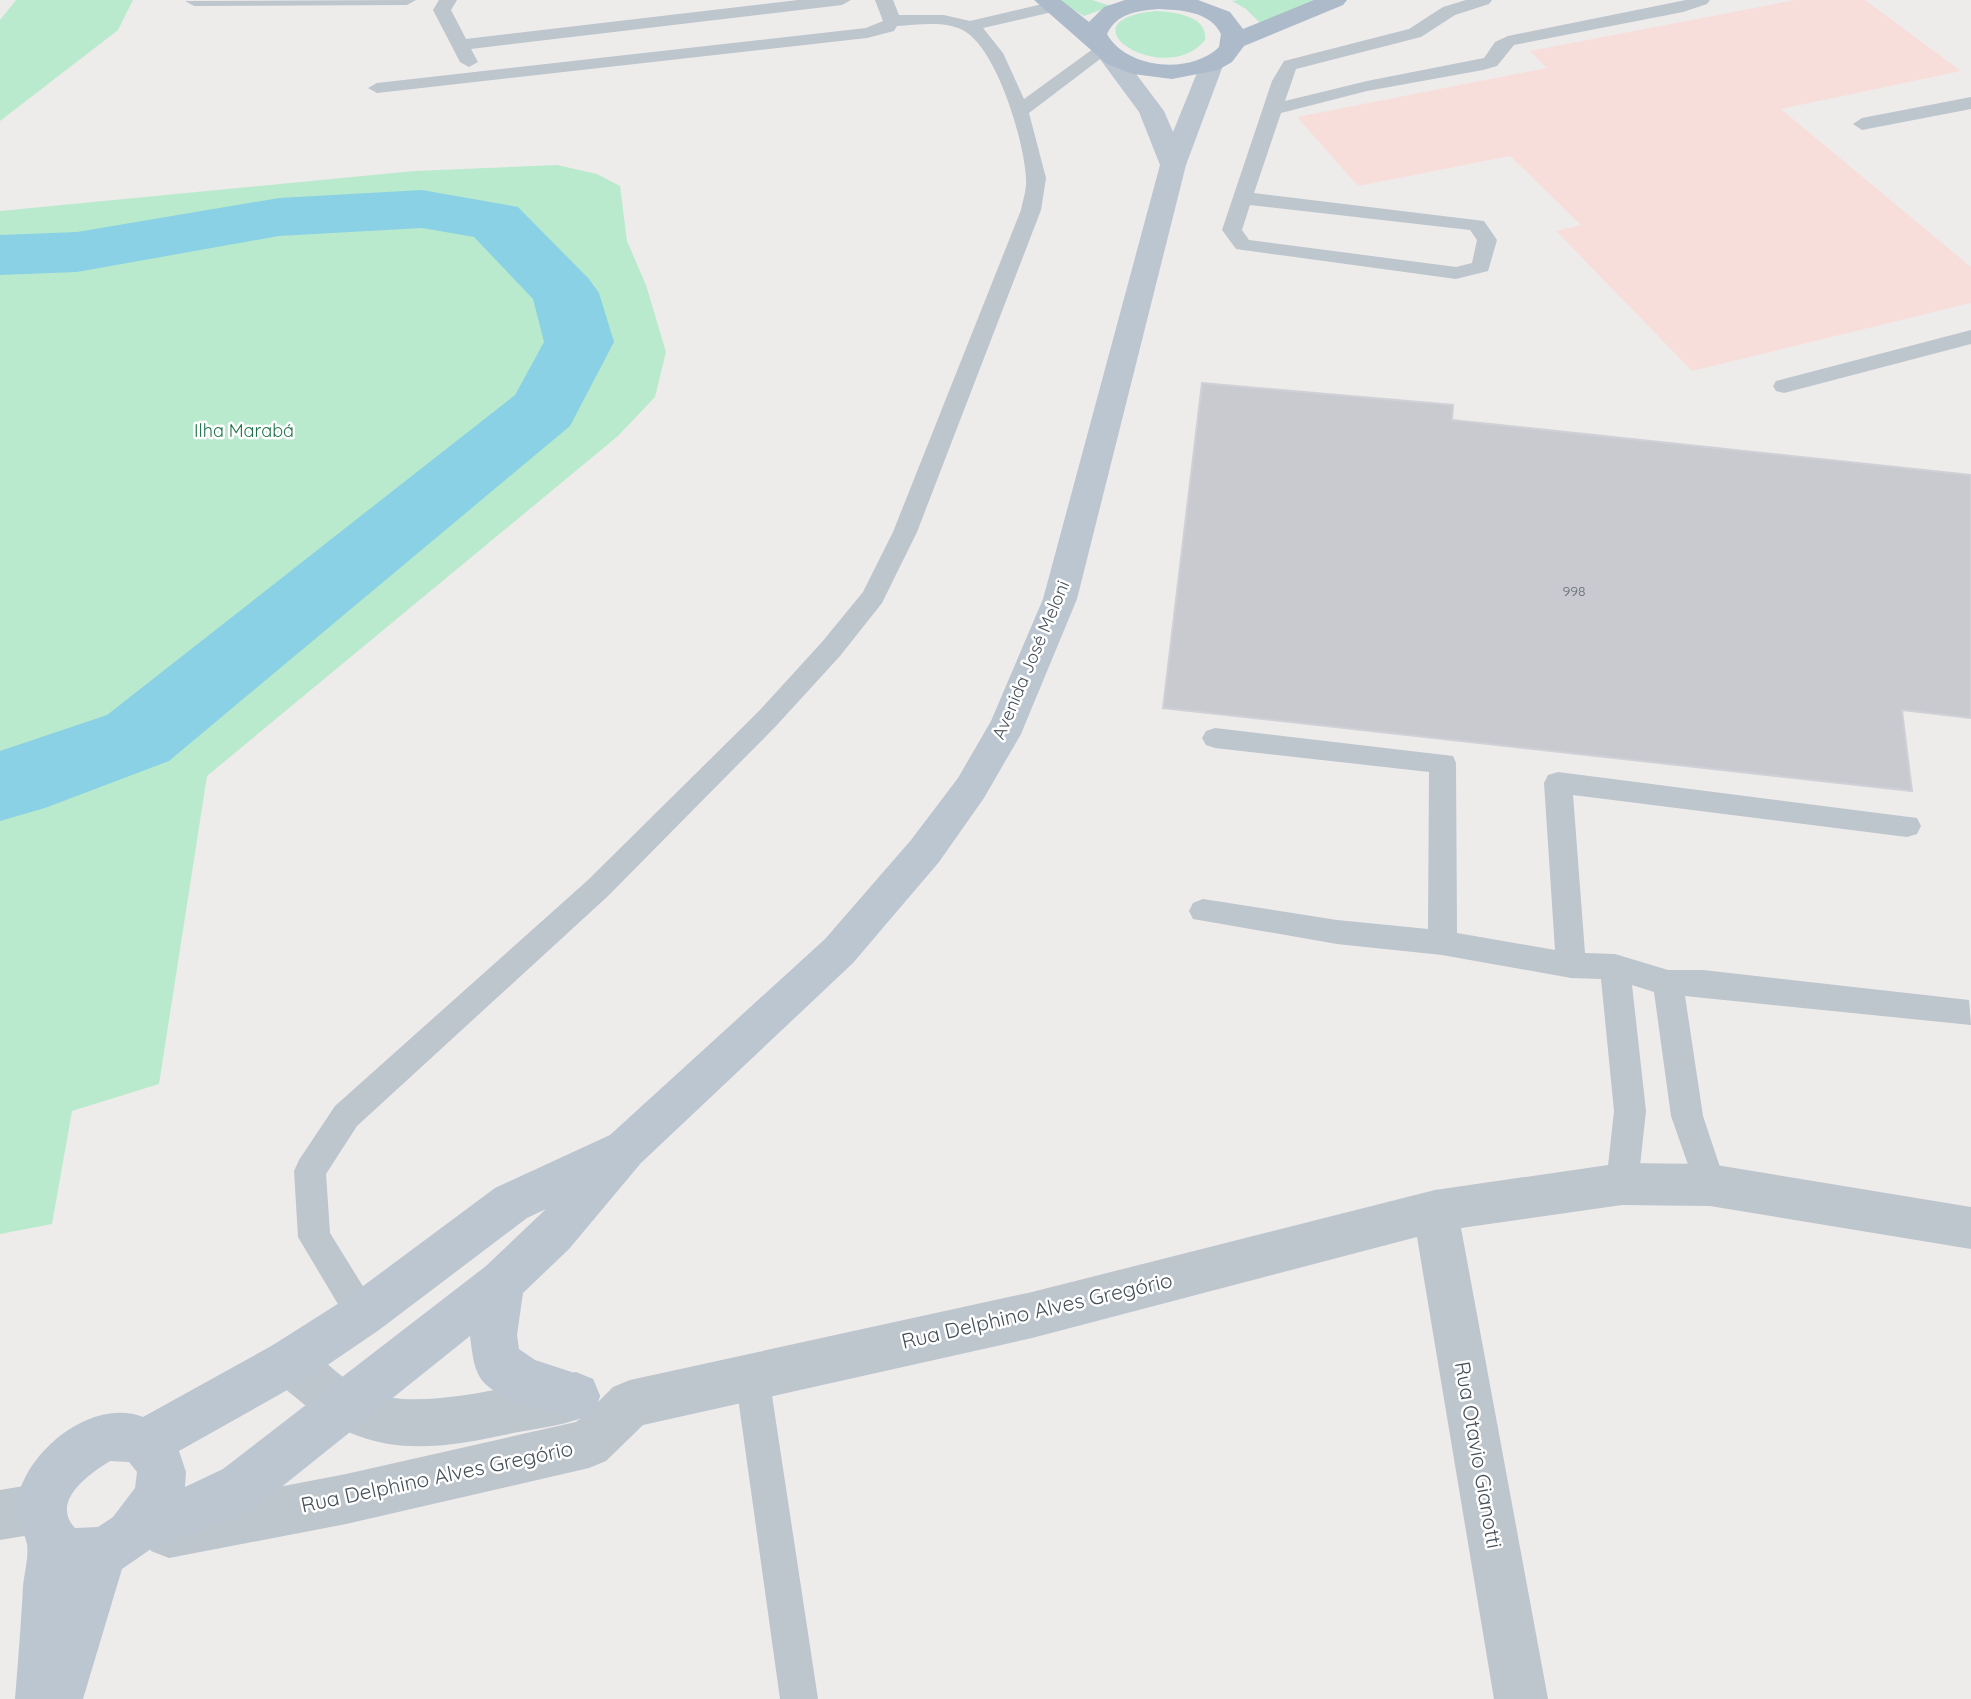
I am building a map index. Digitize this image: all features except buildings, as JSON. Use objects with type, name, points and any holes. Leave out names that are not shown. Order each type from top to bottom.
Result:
[{"type":"main road","points":[[1234,41],[1335,0]]},
{"type":"main road","points":[[1050,3],[1103,50],[1126,64],[1170,71],[1193,69],[1212,63],[1231,49],[1234,41],[1232,31],[1225,21],[1184,1],[1136,2],[1115,11],[1099,23],[1095,34],[1103,50]]},
{"type":"street","points":[[1103,50],[1151,111],[1173,165]]},
{"type":"street","name":"Avenida José Meloni","points":[[626,1149],[839,951],[925,851],[971,788],[1007,724],[1060,600],[1173,165],[1212,63]]},
{"type":"street","points":[[145,1443],[290,1362],[363,1314],[511,1203],[626,1149]]},
{"type":"street","points":[[32,1522],[66,1552],[83,1555],[219,1499],[241,1487],[502,1282],[554,1234],[626,1149]]},
{"type":"street","name":"Rua Delphino Alves Gregório","points":[[121,1541],[346,1499],[589,1444],[630,1404],[1032,1315],[1435,1212],[1622,1184],[1710,1185],[1971,1228]]},
{"type":"street","name":"Rua Otavio Gianotti","points":[[1435,1212],[1521,1699]]},
{"type":"street","points":[[502,1282],[493,1335],[498,1363],[524,1381],[576,1396],[630,1404]]},
{"type":"street","points":[[290,1362],[345,1405],[369,1417],[412,1422],[454,1419],[576,1396]]},
{"type":"street","points":[[42,1699],[32,1522],[56,1474],[70,1457],[89,1444],[109,1437],[129,1437],[145,1443],[156,1455],[160,1492],[151,1511],[121,1541],[57,1699]]},
{"type":"lane","points":[[194,1],[408,0]]},
{"type":"lane","points":[[448,0],[442,10],[477,77]]},
{"type":"lane","points":[[460,45],[842,0]]},
{"type":"lane","points":[[1243,198],[1477,225],[1487,240],[1481,267],[1456,273],[1244,245],[1232,230],[1243,198],[1274,109],[1281,76],[1290,65],[1415,33],[1449,11],[1483,0]]},
{"type":"lane","points":[[1274,109],[1367,86],[1477,66],[1491,62],[1501,46],[1508,41],[1683,7],[1701,0]]},
{"type":"lane","points":[[377,88],[867,33],[888,27],[888,10],[921,19],[971,26],[1050,3]]},
{"type":"lane","points":[[363,1314],[314,1237],[310,1171],[346,1116],[598,888],[767,719],[831,649],[873,597],[905,532],[1031,210],[1037,180],[1021,110],[983,35],[971,26]]},
{"type":"lane","points":[[1021,110],[1103,50]]},
{"type":"lane","points":[[1862,124],[1969,106]]},
{"type":"lane","points":[[1784,386],[1971,337]]},
{"type":"lane","points":[[1215,738],[1443,763],[1442,943]]},
{"type":"lane","points":[[1571,965],[1558,783],[1907,826]]},
{"type":"lane","points":[[1203,911],[1337,932],[1442,943],[1571,965],[1615,967],[1668,983],[1703,983],[1969,1013]]},
{"type":"lane","points":[[1615,967],[1630,1111],[1622,1184]]},
{"type":"lane","points":[[1668,983],[1687,1116],[1710,1185]]},
{"type":"lane","points":[[752,1376],[799,1699]]},
{"type":"shaded area","points":[[1795,0],[1865,0],[1961,71],[1781,109],[1971,267],[1971,303],[1692,371],[1556,231],[1581,225],[1510,156],[1358,186],[1297,117],[1547,68],[1530,51]]},
{"type":"green space","points":[[16,0],[133,0],[118,30],[0,121],[0,20]]},
{"type":"green space","points":[[1057,0],[1092,0],[1111,6],[1084,16]]},
{"type":"green space","points":[[1318,0],[1262,25],[1246,9],[1232,1]]},
{"type":"green space","points":[[1156,11],[1181,14],[1196,21],[1205,32],[1205,40],[1187,53],[1167,58],[1146,55],[1128,48],[1117,37],[1116,26],[1128,17]]},
{"type":"green space","name":"Ilha Marabá","points":[[557,165],[597,174],[620,186],[627,241],[646,285],[666,352],[655,397],[618,436],[207,776],[159,1084],[72,1111],[52,1224],[0,1234],[0,211],[414,171]]},
{"type":"waterway","points":[[0,255],[77,252],[279,217],[422,209],[495,221],[565,293],[579,342],[544,409],[138,738],[14,784],[0,786]]}]
